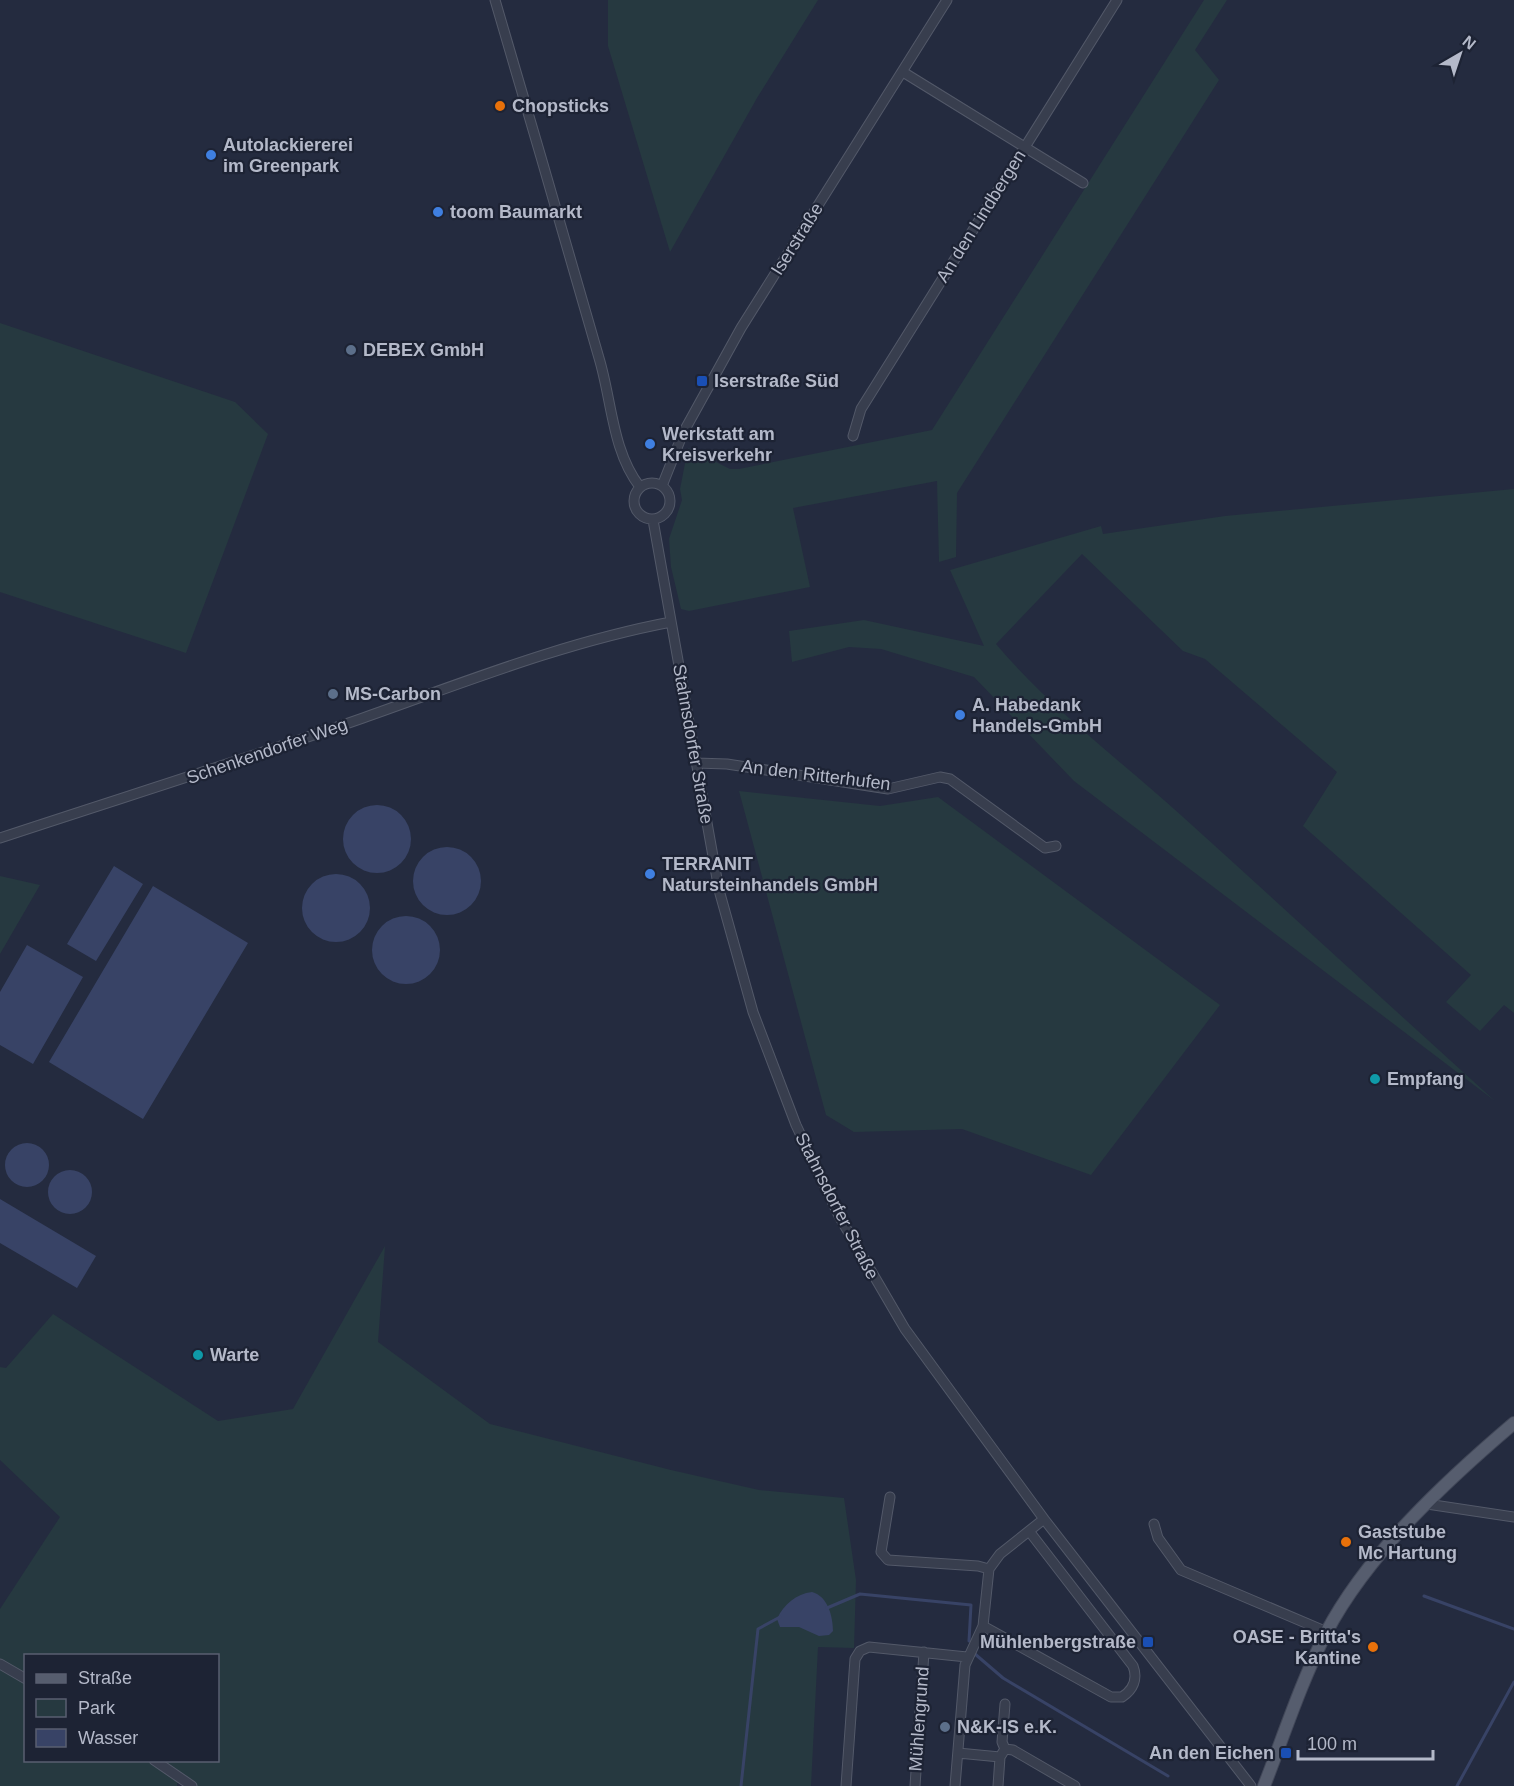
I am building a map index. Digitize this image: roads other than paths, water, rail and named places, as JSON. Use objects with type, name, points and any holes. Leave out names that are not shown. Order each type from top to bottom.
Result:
[{"type":"main road","points":[[1264,1786],[1327,1632],[1368,1570],[1427,1504],[1514,1423]]},
{"type":"street","points":[[495,0],[610,400],[620,451],[630,474],[640,487]]},
{"type":"street","name":"Iserstraße","points":[[662,486],[683,433],[741,328],[948,0]]},
{"type":"street","name":"An den Lindbergen","points":[[852,436],[861,409],[1118,0]]},
{"type":"street","points":[[903,72],[1083,183]]},
{"type":"street","points":[[651,483],[662,486],[669,495],[670,506],[664,515],[654,520],[639,514],[634,506],[634,495],[640,487],[651,483]]},
{"type":"street","name":"Stahnsdorfer Straße","points":[[654,520],[719,890],[753,1012],[796,1125],[839,1215],[905,1329],[1044,1519],[1251,1786]]},
{"type":"street","name":"Schenkendorfer Weg","points":[[0,838],[229,765],[506,666],[570,646],[671,622]]},
{"type":"street","name":"An den Ritterhufen","points":[[696,763],[727,764],[888,789],[940,777],[950,779],[1045,848],[1056,846]]},
{"type":"street","points":[[890,1497],[881,1552],[883,1557],[888,1560],[978,1566],[989,1569]]},
{"type":"street","points":[[1427,1504],[1514,1517]]},
{"type":"street","points":[[955,1786],[967,1657],[983,1626],[989,1569],[1000,1554],[1044,1519]]},
{"type":"street","points":[[1154,1524],[1158,1538],[1181,1570],[1203,1582],[1327,1632]]},
{"type":"street","points":[[983,1626],[1111,1697],[1122,1697],[1134,1683],[1136,1674],[1133,1666],[1029,1531]]},
{"type":"street","name":"Mühlengrund","points":[[846,1786],[855,1659],[860,1651],[869,1647],[967,1657]]},
{"type":"street","name":"Mühlengrund","points":[[915,1786],[924,1652]]},
{"type":"street","points":[[0,1664],[24,1679]]},
{"type":"street","points":[[998,1786],[1005,1704]]},
{"type":"street","points":[[958,1753],[1002,1753],[1013,1750],[1075,1786]]},
{"type":"street","points":[[156,1762],[192,1786]]},
{"type":"water","points":[[377,805],[390,808],[401,815],[408,826],[411,839],[408,852],[401,863],[390,870],[377,873],[364,870],[353,863],[346,852],[343,839],[346,826],[353,815],[364,808]]},
{"type":"water","points":[[447,847],[460,850],[471,857],[478,868],[481,881],[478,894],[471,905],[460,912],[447,915],[434,912],[423,905],[416,894],[413,881],[416,868],[423,857],[434,850]]},
{"type":"water","points":[[114,866],[143,884],[96,961],[67,944]]},
{"type":"water","points":[[336,874],[349,877],[360,884],[367,895],[370,908],[367,921],[360,932],[349,939],[336,942],[323,939],[312,932],[305,921],[302,908],[305,895],[312,884],[323,877]]},
{"type":"water","points":[[153,886],[248,943],[143,1119],[49,1062]]},
{"type":"water","points":[[406,916],[419,919],[430,926],[437,937],[440,950],[437,963],[430,974],[419,981],[406,984],[393,981],[382,974],[375,963],[372,950],[375,937],[382,926],[393,919]]},
{"type":"water","points":[[27,945],[83,977],[33,1064],[0,1045],[0,992]]},
{"type":"water","points":[[27,1143],[42,1150],[49,1165],[42,1180],[27,1187],[12,1180],[5,1165],[12,1150]]},
{"type":"water","points":[[70,1170],[85,1177],[92,1192],[85,1207],[70,1214],[55,1207],[48,1192],[55,1177]]},
{"type":"water","points":[[0,1199],[96,1256],[77,1288],[0,1243]]},
{"type":"water","points":[[812,1592],[826,1602],[831,1614],[833,1631],[829,1635],[819,1636],[799,1627],[780,1627],[777,1619],[787,1604],[796,1597]]},
{"type":"waterway","points":[[827,1608],[860,1594],[971,1605],[969,1641]]},
{"type":"waterway","points":[[1424,1596],[1514,1629]]},
{"type":"waterway","points":[[741,1786],[758,1629],[780,1617]]},
{"type":"waterway","points":[[975,1654],[1003,1678],[1168,1776]]},
{"type":"waterway","points":[[1457,1786],[1514,1682]]},
{"type":"place","name":"Chopsticks","points":[[500,106]]},
{"type":"place","name":"Autolackiererei im Greenpark","points":[[211,155]]},
{"type":"place","name":"toom Baumarkt","points":[[438,212]]},
{"type":"place","name":"DEBEX GmbH","points":[[351,350]]},
{"type":"place","name":"Iserstraße Süd","points":[[702,381]]},
{"type":"place","name":"Werkstatt am Kreisverkehr","points":[[650,444]]},
{"type":"place","name":"MS-Carbon","points":[[333,694]]},
{"type":"place","name":"A. Habedank Handels-GmbH","points":[[960,715]]},
{"type":"place","name":"TERRANIT Natursteinhandels GmbH","points":[[650,874]]},
{"type":"place","name":"Empfang","points":[[1375,1079]]},
{"type":"place","name":"Warte","points":[[198,1355]]},
{"type":"place","name":"Gaststube Mc Hartung","points":[[1346,1542]]},
{"type":"place","name":"Mühlenbergstraße","points":[[1148,1642]]},
{"type":"place","name":"OASE - Britta's Kantine","points":[[1373,1647]]},
{"type":"place","name":"N&K-IS e.K.","points":[[945,1727]]},
{"type":"place","name":"An den Eichen","points":[[1286,1753]]}]
